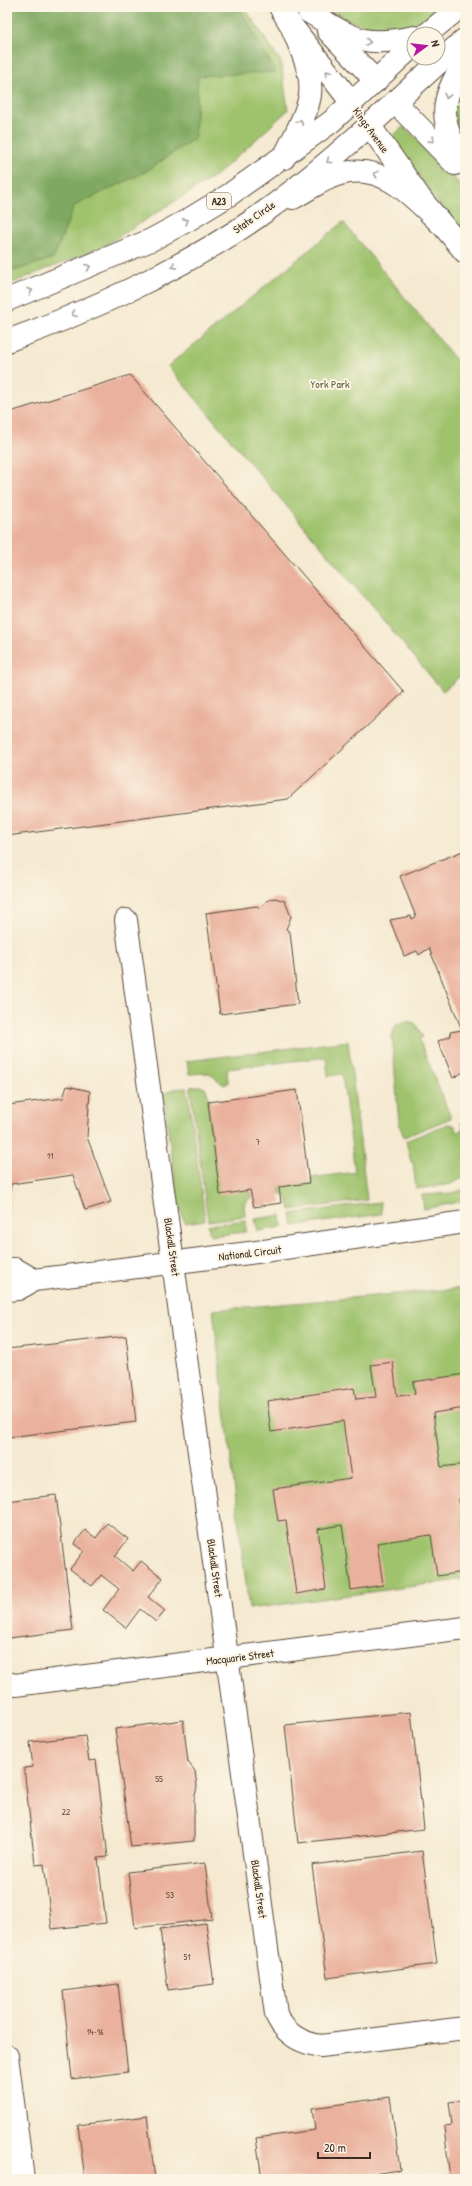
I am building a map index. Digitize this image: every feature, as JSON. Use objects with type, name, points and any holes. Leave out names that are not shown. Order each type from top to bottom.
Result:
[{"type":"main road","points":[[437,26],[460,7]]},
{"type":"main road","points":[[306,9],[350,36],[363,41],[377,43],[406,38]]},
{"type":"main road","points":[[306,9],[465,174]]},
{"type":"main road","points":[[284,158],[307,105],[310,94],[307,68],[285,16]]},
{"type":"main road","name":"Kings Avenue","points":[[285,16],[370,126],[440,223],[465,252]]},
{"type":"main road","name":"State Circle","points":[[7,341],[50,325],[128,290],[190,258],[256,217],[342,150],[465,39]]},
{"type":"main road","name":"A23","points":[[7,300],[151,240],[229,195],[310,139],[352,103],[406,53]]},
{"type":"main road","points":[[465,62],[449,88],[445,110],[450,138],[465,164]]},
{"type":"main road","points":[[256,217],[334,176],[357,171],[376,174],[398,185],[440,223]]},
{"type":"main road","name":"Blackall Street","points":[[126,920],[276,2014],[283,2027],[300,2040],[321,2046],[465,2028]]},
{"type":"main road","name":"National Circuit","points":[[7,1290],[18,1289],[34,1280],[413,1232],[465,1222]]},
{"type":"main road","points":[[7,1270],[16,1269],[34,1280]]},
{"type":"main road","name":"Macquarie Street","points":[[10,1686],[465,1628]]},
{"type":"main road","points":[[7,2056],[22,2179]]},
{"type":"green space","points":[[7,7],[244,7],[281,62],[288,110],[217,175],[102,247],[7,285]]},
{"type":"green space","points":[[239,7],[276,72],[198,76],[195,138],[145,172],[74,206],[54,258],[7,273],[7,8]]},
{"type":"green space","points":[[329,7],[439,7],[414,26],[406,26],[406,29],[382,35],[381,27],[367,26],[353,22]]},
{"type":"green space","points":[[451,103],[465,111],[465,152]]},
{"type":"green space","points":[[403,127],[428,147],[465,191],[465,239],[390,138]]},
{"type":"green space","name":"York Park","points":[[343,222],[465,371],[465,672],[443,691],[168,366]]},
{"type":"green space","points":[[406,1021],[415,1023],[423,1037],[419,1039],[451,1118],[404,1137],[399,1124],[392,1035],[396,1025]]},
{"type":"green space","points":[[348,1041],[367,1200],[290,1210],[287,1197],[280,1193],[279,1187],[312,1183],[311,1178],[355,1172],[342,1074],[328,1076],[326,1057],[227,1069],[228,1083],[224,1085],[209,1073],[189,1074],[187,1061]]},
{"type":"green space","points":[[200,1086],[206,1089],[210,1102],[208,1102],[221,1194],[250,1190],[251,1197],[244,1205],[245,1216],[208,1221],[190,1087]]},
{"type":"green space","points":[[187,1088],[205,1220],[185,1223],[178,1203],[163,1094],[174,1089]]},
{"type":"green space","points":[[465,1121],[465,1177],[451,1184],[416,1189],[413,1162],[411,1162],[406,1141],[447,1124],[454,1125],[457,1132],[464,1129],[461,1123]]},
{"type":"green space","points":[[465,1189],[465,1201],[424,1209],[422,1195],[453,1193]]},
{"type":"green space","points":[[380,1202],[382,1214],[293,1226],[291,1214]]},
{"type":"green space","points":[[281,1215],[282,1227],[258,1231],[255,1219]]},
{"type":"green space","points":[[246,1220],[246,1232],[210,1236],[208,1225]]},
{"type":"green space","points":[[465,1288],[465,1579],[249,1609],[213,1310]]},
{"type":"building","points":[[130,375],[404,692],[288,799],[7,836],[7,413]]},
{"type":"building","points":[[463,851],[465,856],[465,1071],[453,1078],[438,1041],[451,1036],[450,1032],[462,1030],[429,948],[419,955],[417,951],[404,956],[390,920],[411,916],[412,919],[416,917],[400,876]]},
{"type":"building","points":[[275,898],[285,901],[291,917],[286,929],[290,932],[298,1004],[220,1014],[206,913],[257,906],[260,908],[266,901]]},
{"type":"building","points":[[67,1086],[90,1091],[87,1137],[111,1202],[85,1210],[73,1175],[11,1184],[7,1225],[7,1105],[63,1098]]},
{"type":"building","points":[[297,1090],[309,1183],[279,1187],[281,1203],[254,1207],[250,1190],[220,1195],[208,1102]]},
{"type":"building","points":[[126,1336],[136,1422],[7,1437],[7,1349]]},
{"type":"building","points":[[393,1362],[397,1396],[415,1394],[413,1382],[465,1374],[465,1408],[433,1413],[441,1467],[465,1464],[465,1498],[459,1499],[465,1541],[465,1572],[437,1576],[431,1535],[377,1543],[383,1585],[351,1590],[342,1525],[318,1529],[326,1589],[296,1594],[286,1520],[278,1521],[273,1489],[351,1478],[343,1421],[271,1432],[267,1401],[354,1388],[356,1399],[376,1397],[371,1365]]},
{"type":"building","points":[[56,1495],[73,1630],[9,1638],[7,1501]]},
{"type":"building","points":[[107,1523],[128,1539],[115,1556],[133,1571],[141,1561],[163,1578],[148,1597],[165,1611],[156,1622],[140,1609],[126,1628],[103,1610],[119,1589],[101,1575],[92,1586],[70,1569],[84,1551],[74,1544],[85,1530],[96,1538]]},
{"type":"building","points":[[411,1712],[424,1829],[298,1843],[285,1725]]},
{"type":"building","points":[[183,1720],[188,1762],[195,1771],[197,1787],[194,1800],[194,1841],[131,1847],[115,1729]]},
{"type":"building","points":[[85,1736],[89,1761],[96,1760],[108,1857],[98,1858],[106,1923],[52,1929],[44,1864],[35,1865],[24,1768],[33,1767],[30,1742]]},
{"type":"building","points":[[422,1851],[437,1964],[327,1978],[312,1865]]},
{"type":"building","points":[[205,1863],[212,1919],[135,1928],[128,1872]]},
{"type":"building","points":[[206,1923],[214,1984],[168,1990],[160,1929]]},
{"type":"building","points":[[118,1984],[128,2072],[72,2079],[63,1991]]},
{"type":"building","points":[[390,2097],[400,2170],[338,2179],[262,2179],[256,2138],[315,2130],[312,2108]]},
{"type":"building","points":[[465,2100],[465,2179],[450,2179],[444,2126],[452,2125],[449,2102]]},
{"type":"building","points":[[147,2116],[155,2179],[85,2179],[78,2125]]}]
